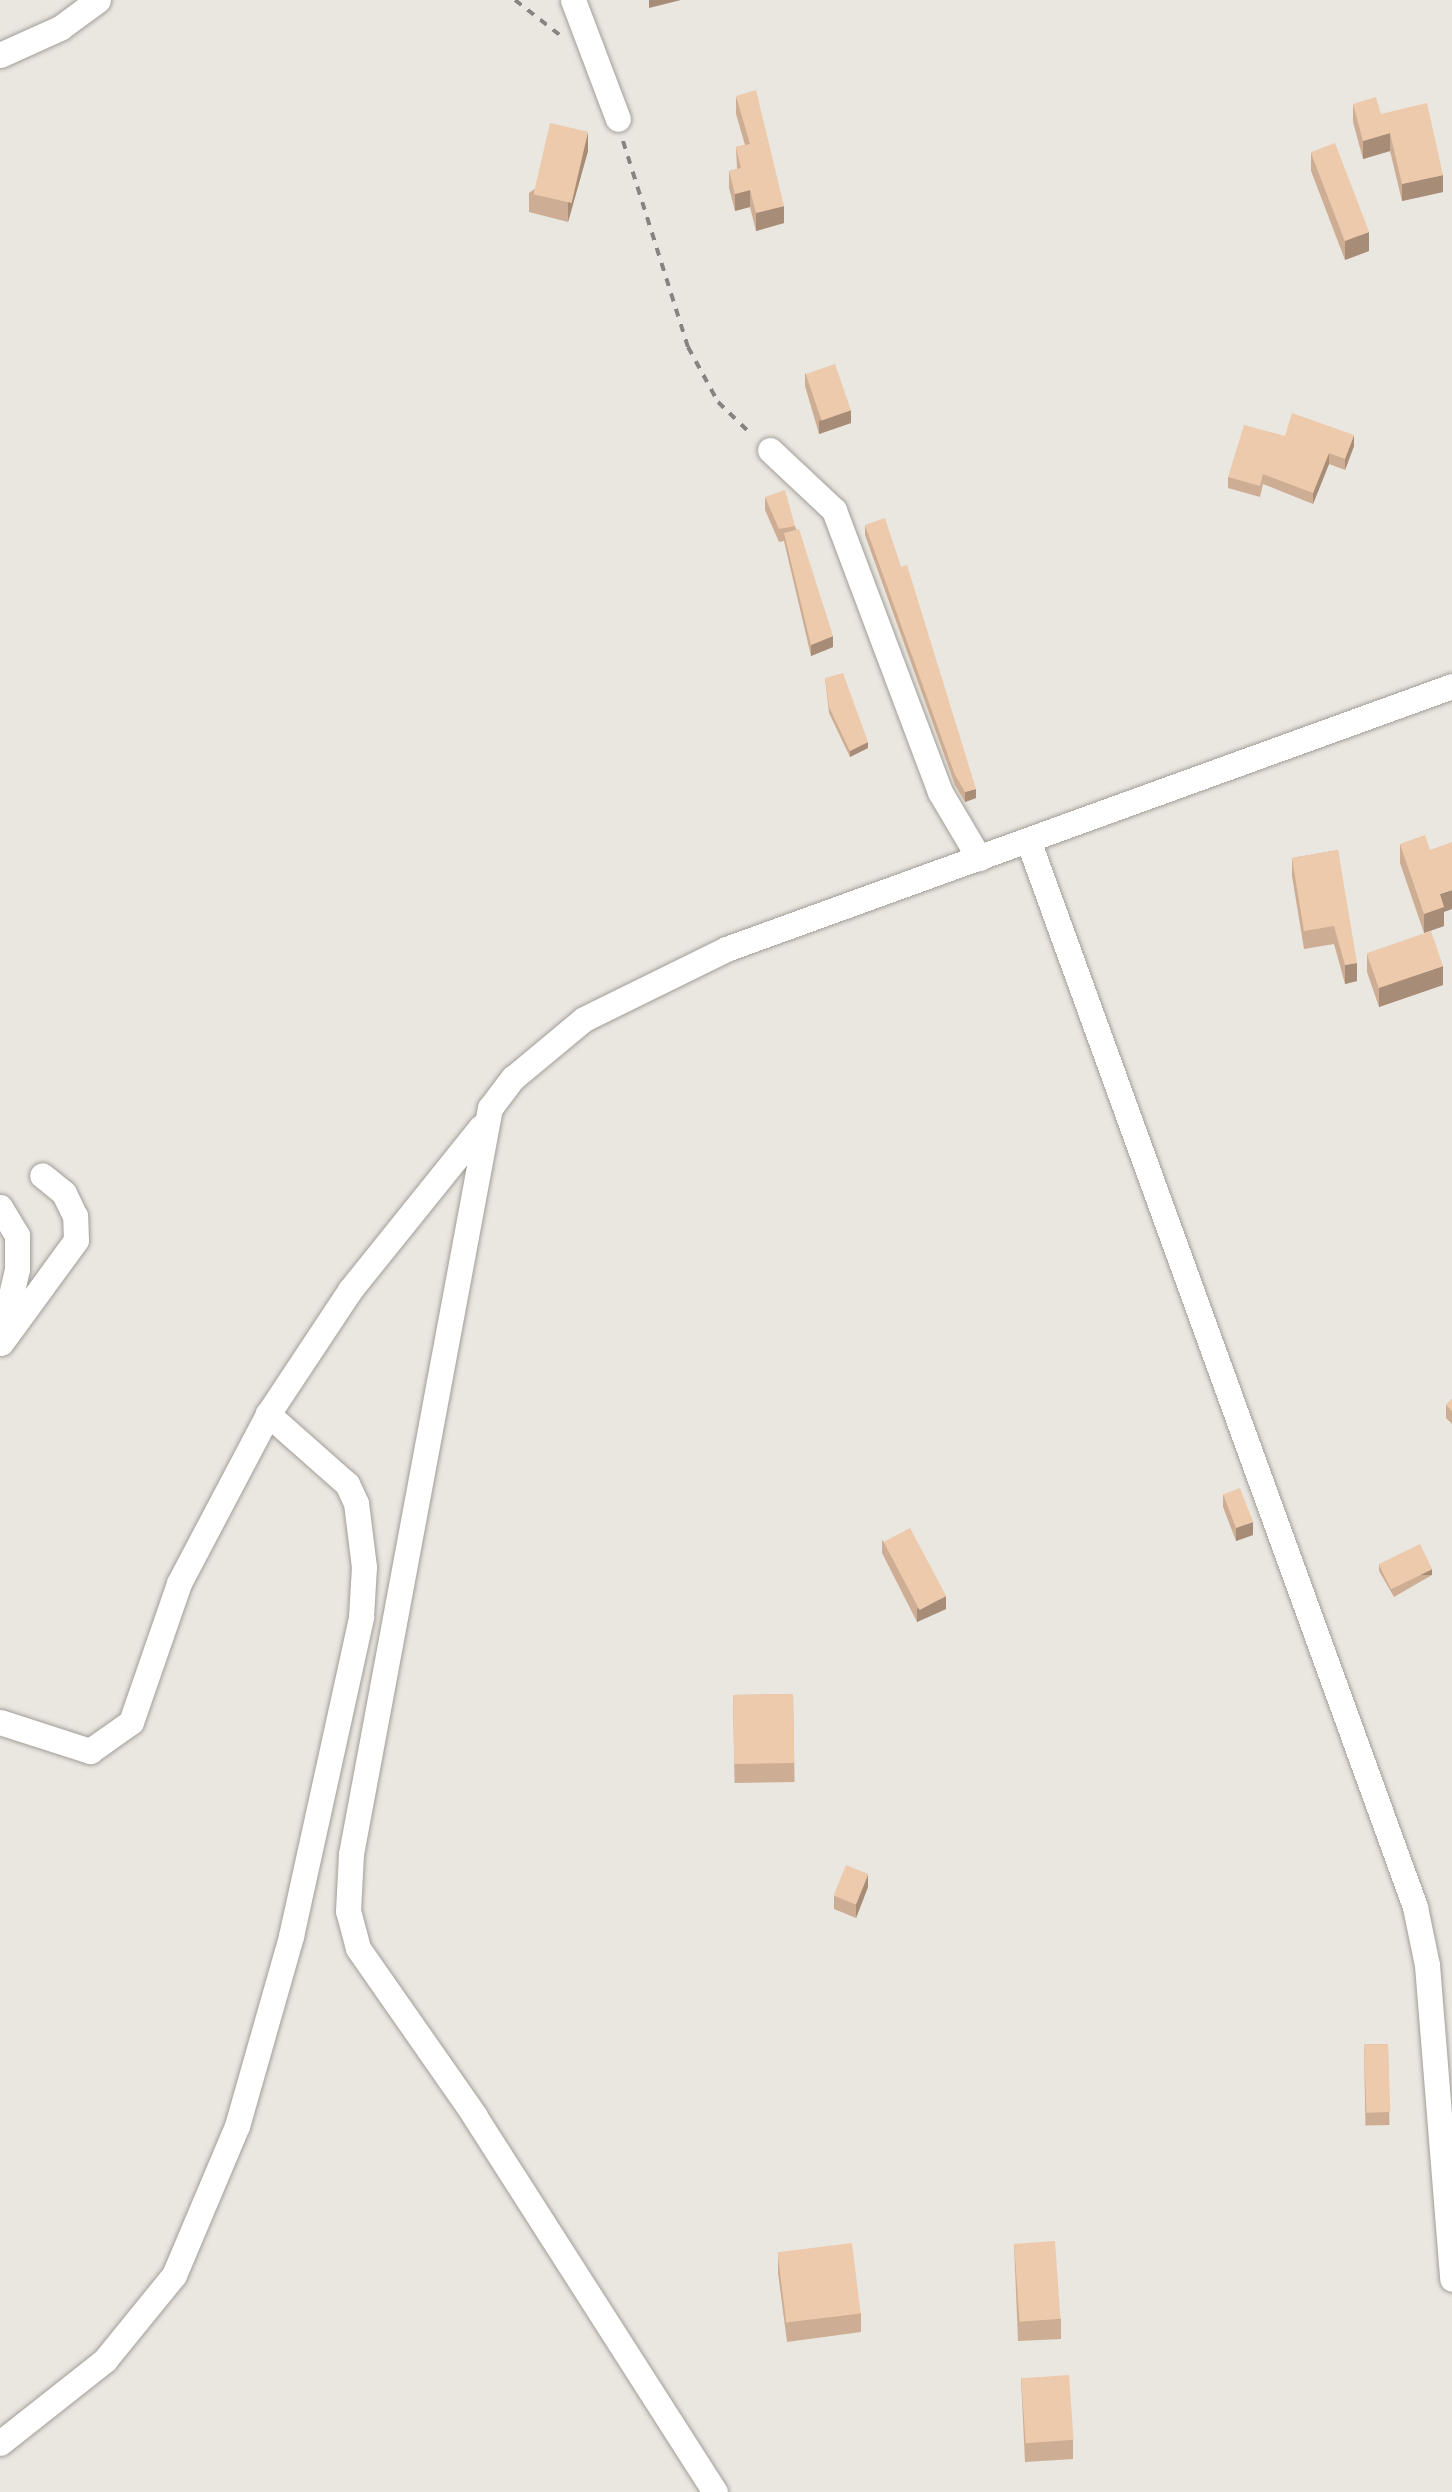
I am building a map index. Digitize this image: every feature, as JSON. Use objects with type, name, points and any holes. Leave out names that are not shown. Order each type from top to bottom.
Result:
[{"type":"street","points":[[0,55],[60,28],[98,0]]},
{"type":"street","points":[[574,0],[604,69],[618,118]]},
{"type":"street","points":[[770,450],[834,510],[940,792],[979,858]]},
{"type":"street","points":[[0,1722],[90,1751],[131,1722],[180,1583],[268,1414],[350,1290],[484,1124],[513,1078],[584,1019],[648,984],[979,858],[1452,686]]},
{"type":"street","points":[[1028,840],[1415,1907],[1427,1965],[1452,2278]]},
{"type":"street","points":[[484,1124],[352,1854],[348,1912],[358,1948],[485,2132],[715,2492]]},
{"type":"street","points":[[0,1344],[76,1240],[75,1216],[64,1193],[42,1175]]},
{"type":"street","points":[[0,1207],[17,1235],[18,1268],[0,1344]]},
{"type":"street","points":[[0,2444],[105,2360],[174,2275],[237,2126],[291,1936],[362,1617],[364,1567],[347,1484],[268,1414]]},
{"type":"path","points":[[618,118],[693,358],[725,411],[770,450]]},
{"type":"building","points":[[756,90],[784,206],[756,213],[750,190],[735,194],[729,171],[741,168],[736,147],[750,144],[736,96]]},
{"type":"building","points":[[1376,97],[1381,114],[1427,103],[1443,175],[1402,184],[1390,133],[1363,141],[1353,104]]},
{"type":"building","points":[[550,123],[588,132],[572,203],[534,194]]},
{"type":"building","points":[[1335,143],[1369,232],[1345,241],[1311,152]]},
{"type":"building","points":[[835,364],[851,410],[822,420],[806,374]]},
{"type":"building","points":[[1292,413],[1354,435],[1345,459],[1329,453],[1313,493],[1263,474],[1260,486],[1228,477],[1244,425],[1285,436]]},
{"type":"building","points":[[785,490],[795,526],[779,529],[765,497]]},
{"type":"building","points":[[885,518],[901,567],[907,565],[976,789],[965,792],[955,775],[865,525]]},
{"type":"building","points":[[799,529],[833,636],[811,645],[784,533]]},
{"type":"building","points":[[843,673],[868,742],[850,751],[829,707],[825,678]]},
{"type":"building","points":[[1425,835],[1430,850],[1452,842],[1452,890],[1440,894],[1444,907],[1424,914],[1400,844]]},
{"type":"building","points":[[1338,850],[1357,963],[1345,965],[1334,926],[1304,931],[1292,858]]},
{"type":"building","points":[[1431,931],[1443,966],[1379,988],[1367,953]]},
{"type":"building","points":[[1240,1488],[1253,1522],[1236,1528],[1223,1494]]},
{"type":"building","points":[[910,1528],[946,1596],[920,1610],[884,1542]]},
{"type":"building","points":[[1420,1544],[1432,1569],[1391,1589],[1379,1564]]},
{"type":"building","points":[[793,1694],[794,1763],[734,1764],[733,1695]]},
{"type":"building","points":[[846,1865],[868,1874],[856,1905],[834,1896]]},
{"type":"building","points":[[1388,2044],[1390,2112],[1366,2113],[1364,2045]]},
{"type":"building","points":[[1055,2241],[1060,2319],[1020,2322],[1014,2244]]},
{"type":"building","points":[[852,2243],[861,2313],[786,2323],[778,2252]]},
{"type":"building","points":[[1069,2375],[1074,2440],[1026,2443],[1021,2378]]}]
